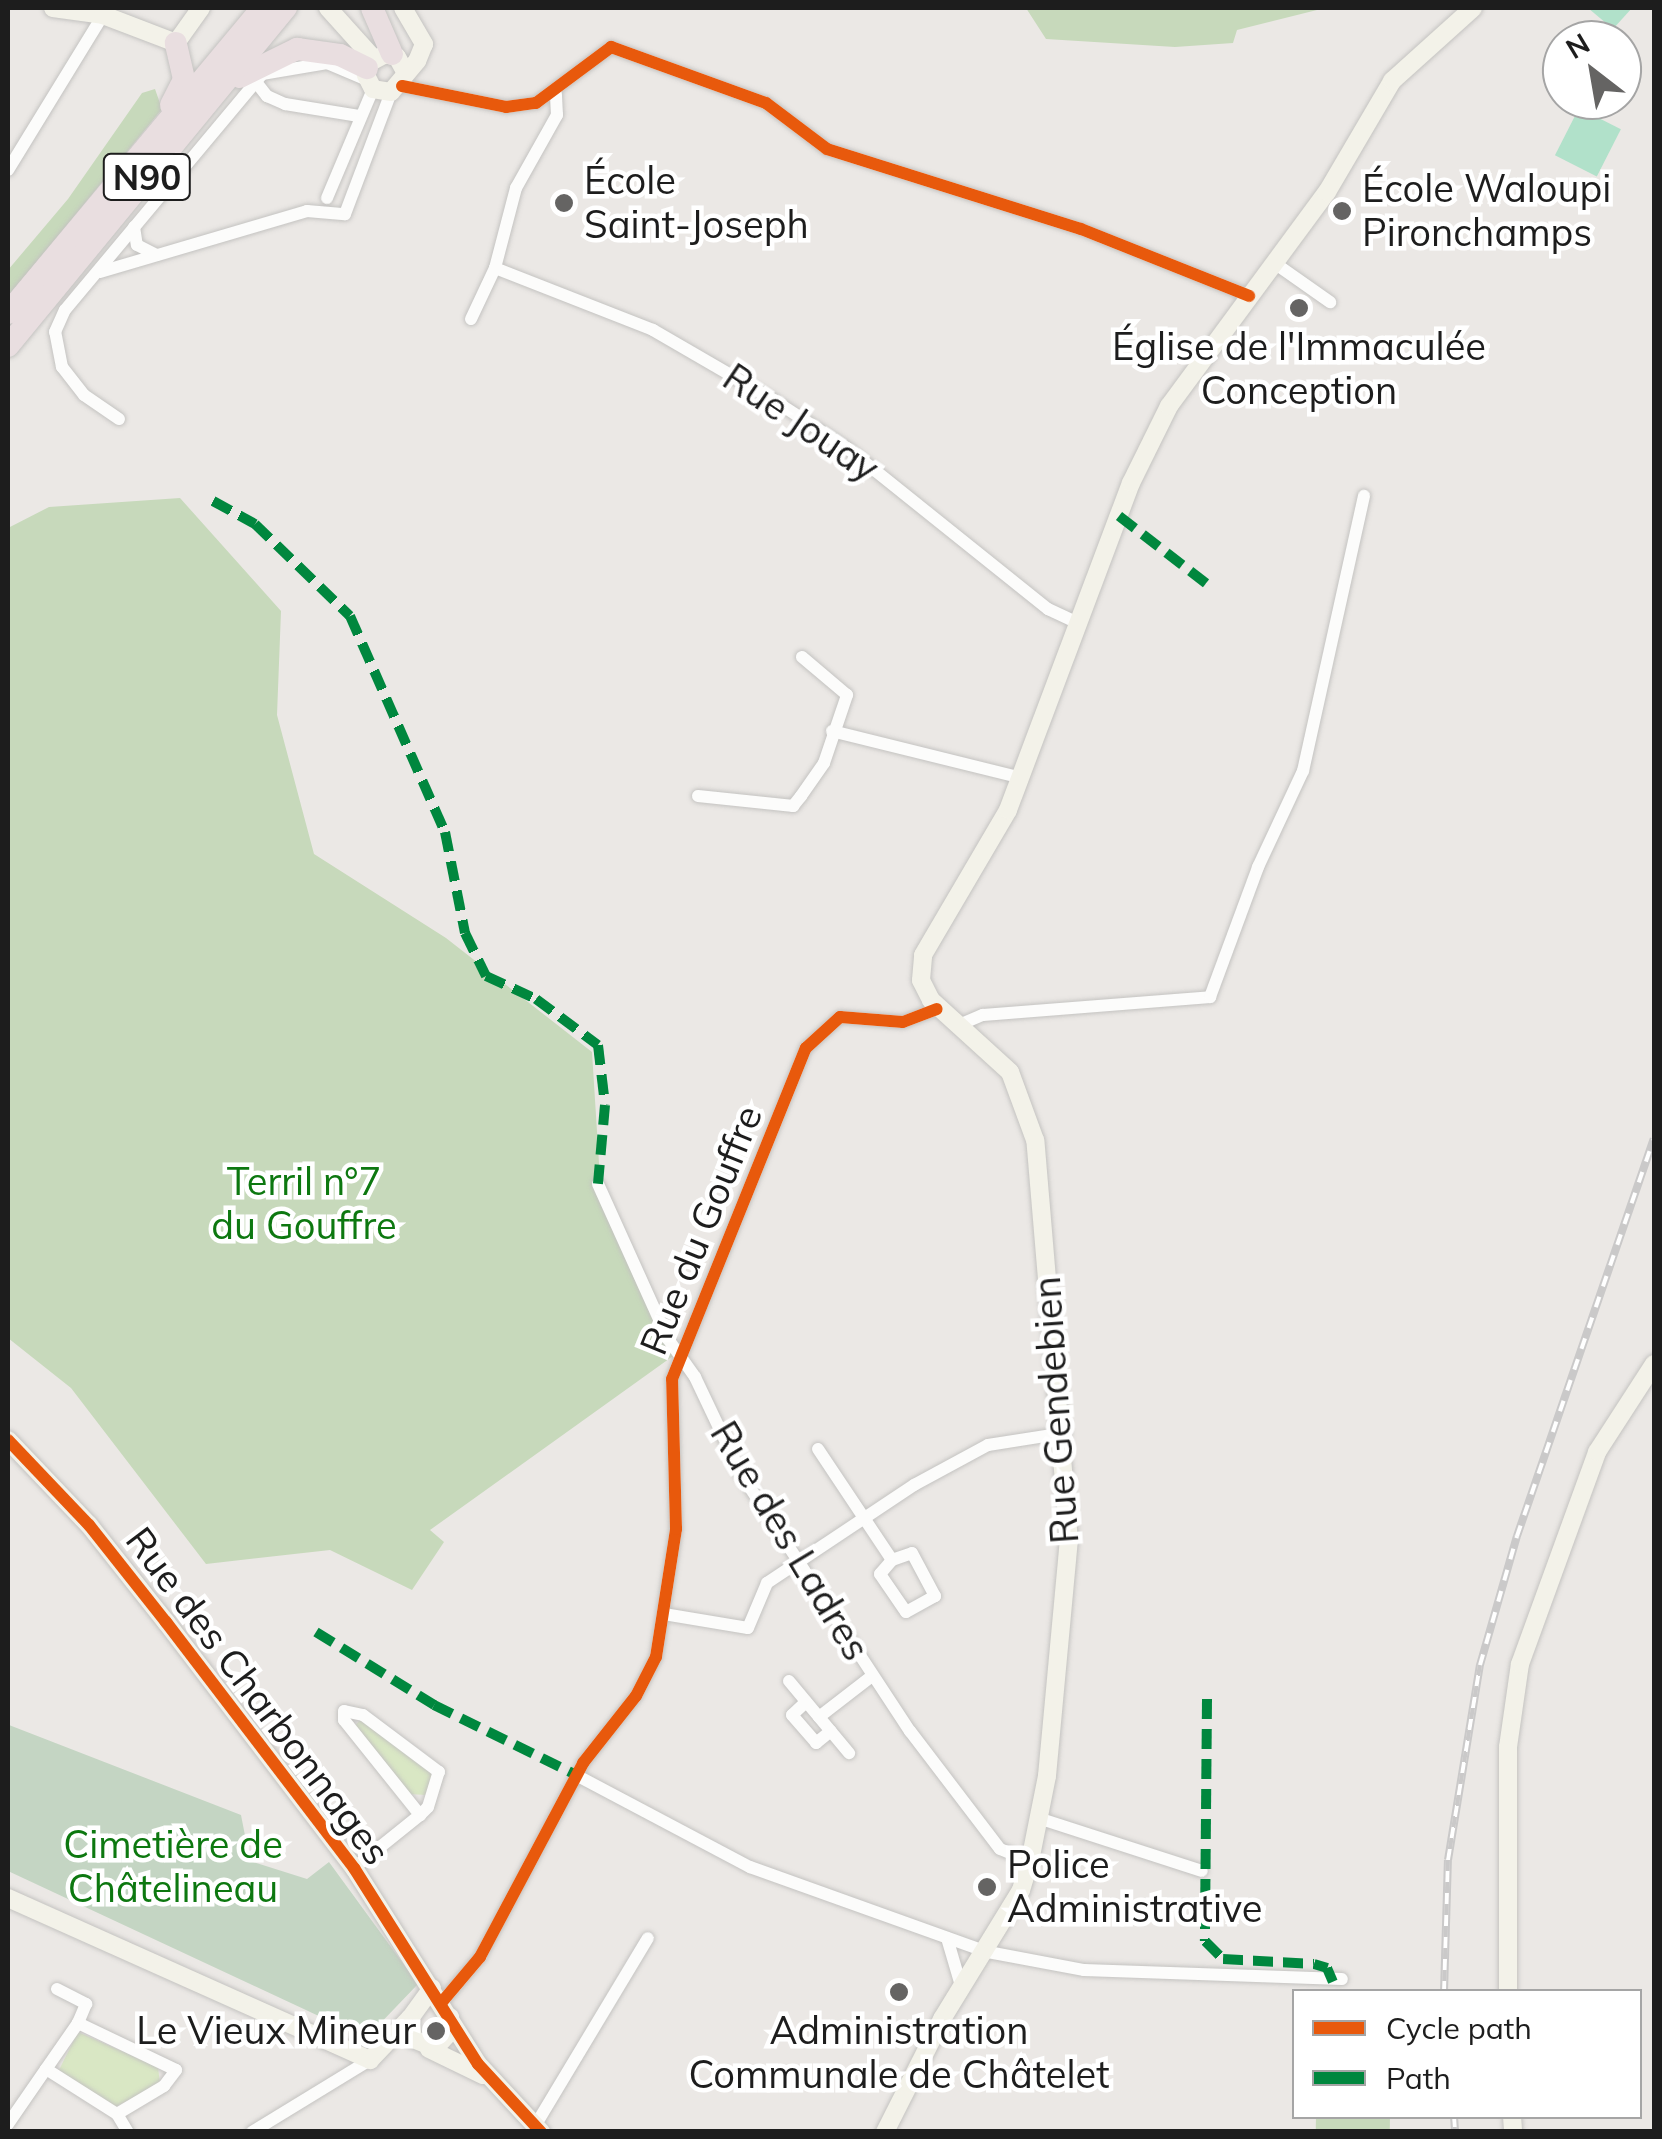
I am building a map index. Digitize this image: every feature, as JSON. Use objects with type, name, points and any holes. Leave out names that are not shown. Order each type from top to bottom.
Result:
[{"type":"highway","name":"N90","points":[[8,313],[262,8]]},
{"type":"highway","name":"N90","points":[[8,346],[286,8]]},
{"type":"highway","points":[[372,8],[385,73]]},
{"type":"highway","points":[[112,187],[120,167],[180,94],[176,43]]},
{"type":"highway","points":[[165,155],[243,74],[268,58],[318,50],[385,73]]},
{"type":"street","points":[[53,8],[103,15],[176,43],[201,8]]},
{"type":"street","points":[[328,8],[385,73]]},
{"type":"street","points":[[937,1008],[922,980],[923,956],[1022,778],[1078,623],[1154,433],[1248,296],[1327,192],[1392,80],[1473,8]]},
{"type":"street","points":[[327,198],[359,116],[409,37],[406,12]]},
{"type":"street","points":[[8,170],[103,15]]},
{"type":"street","points":[[119,419],[84,395],[62,367],[55,332],[134,227],[256,82],[287,66],[326,63],[385,73],[506,107],[556,94],[611,47],[766,104],[827,149],[1080,229],[1248,296]]},
{"type":"street","points":[[98,272],[307,211],[345,214],[385,73]]},
{"type":"street","points":[[256,82],[285,104],[359,116]]},
{"type":"street","points":[[470,319],[495,268],[516,188],[557,115],[556,94]]},
{"type":"street","points":[[134,227],[137,245],[157,255]]},
{"type":"street","points":[[1273,262],[1330,302]]},
{"type":"street","name":"Rue Jouay","points":[[495,268],[653,330],[772,399],[847,448],[1048,609],[1078,623]]},
{"type":"street","points":[[960,1025],[983,1016],[1210,997],[1258,867],[1304,771],[1364,496]]},
{"type":"street","points":[[698,796],[792,806],[801,796],[824,764],[847,695],[802,657]]},
{"type":"street","points":[[832,731],[1022,778]]},
{"type":"street","name":"Rue Gendebien","points":[[885,2132],[962,1989],[988,1952],[1030,1861],[1069,1541],[1064,1433],[1034,1140],[1010,1072],[937,1008]]},
{"type":"street","name":"Rue du Gouffre","points":[[441,2002],[480,1958],[576,1775],[648,1677],[664,1614],[676,1529],[672,1380],[812,1037],[840,1017],[903,1022],[937,1008]]},
{"type":"street","name":"Rue des Ladres","points":[[598,1184],[679,1357],[740,1474],[872,1676],[1000,1848],[1030,1861]]},
{"type":"street","points":[[1508,1989],[1508,1748],[1520,1664],[1597,1452],[1654,1364]]},
{"type":"street","points":[[664,1614],[748,1628],[767,1583],[865,1517],[978,1450],[1064,1433]]},
{"type":"street","name":"Rue des Charbonnages","points":[[8,1440],[89,1525],[354,1868],[488,2077]]},
{"type":"street","points":[[818,1449],[892,1560]]},
{"type":"street","points":[[912,1553],[935,1596],[906,1612],[880,1574],[892,1560],[912,1553]]},
{"type":"street","points":[[820,1717],[872,1676]]},
{"type":"street","points":[[789,1681],[849,1753]]},
{"type":"street","points":[[806,1702],[792,1714],[816,1743],[831,1731]]},
{"type":"street","points":[[354,1868],[420,1815],[436,1793],[436,1766],[354,1710],[344,1711],[344,1720],[420,1815]]},
{"type":"street","points":[[576,1775],[732,1859],[988,1952],[1103,1972],[1342,1979]]},
{"type":"street","points":[[1038,1818],[1202,1871]]},
{"type":"street","points":[[8,1898],[370,2060],[425,2049],[446,2037],[441,2002],[410,2018],[370,2060],[252,2132]]},
{"type":"street","points":[[410,2018],[410,2035],[425,2049],[488,2077],[538,2129],[648,1938]]},
{"type":"street","points":[[947,1938],[962,1989]]},
{"type":"street","points":[[8,2124],[78,2024],[86,2004],[57,1989]]},
{"type":"street","points":[[78,2024],[176,2070],[164,2086],[117,2114]]},
{"type":"street","points":[[46,2069],[117,2114],[128,2132]]},
{"type":"green space","points":[[1026,8],[1325,8],[1237,30],[1233,43],[1175,47],[1046,39]]},
{"type":"green space","points":[[1588,8],[1632,8],[1621,20],[1602,20]]},
{"type":"green space","points":[[155,89],[162,109],[8,297],[8,270],[68,199],[142,93]]},
{"type":"green space","points":[[1573,120],[1603,120],[1621,129],[1597,177],[1555,155]]},
{"type":"green space","name":"Terril n°7 du Gouffre","points":[[180,498],[281,611],[277,715],[314,854],[446,938],[592,1052],[600,1179],[673,1356],[430,1530],[444,1542],[412,1590],[330,1550],[206,1564],[71,1388],[8,1338],[8,528],[49,507]]},
{"type":"green space","points":[[360,1720],[435,1771],[426,1795],[409,1794],[355,1726]]},
{"type":"green space","name":"Cimetière de Châtelineau","points":[[9,1725],[241,1815],[250,1861],[307,1879],[329,1862],[418,1984],[372,2032],[338,2025],[8,1871]]},
{"type":"green space","points":[[78,2032],[158,2067],[160,2084],[113,2108],[59,2070]]},
{"type":"green space","points":[[1316,2119],[1390,2119],[1390,2132],[1316,2131]]},
{"type":"railway","points":[[1444,1989],[1448,1860],[1480,1665],[1517,1536],[1654,1139]]},
{"type":"railway","points":[[1454,2119],[1455,2132]]},
{"type":"marked path","points":[[213,501],[255,524],[350,616],[445,832],[465,933],[486,976],[536,999],[598,1045],[605,1105],[598,1184]]},
{"type":"marked path","points":[[1119,516],[1211,587]]},
{"type":"marked path","points":[[316,1632],[434,1705],[576,1775]]},
{"type":"marked path","points":[[1207,1699],[1205,1941],[1223,1959],[1314,1964],[1327,1968],[1333,1982]]},
{"type":"cycle path","points":[[402,86],[506,107],[536,103],[611,47],[766,103],[827,149],[1081,229],[1249,296]]},
{"type":"cycle path","points":[[442,2002],[480,1957],[583,1763],[636,1696],[656,1657],[676,1529],[672,1379],[806,1048],[840,1017],[903,1022],[937,1009]]},
{"type":"cycle path","points":[[8,1440],[89,1525],[166,1622],[354,1868],[478,2064],[541,2132]]},
{"type":"place","name":"École Saint-Joseph","points":[[564,203]]},
{"type":"place","name":"École Waloupi Pironchamps","points":[[1342,211]]},
{"type":"place","name":"Église de l'Immaculée Conception","points":[[1299,308]]},
{"type":"place","name":"Police Administrative","points":[[987,1887]]},
{"type":"place","name":"Administration Communale de Châtelet","points":[[899,1992]]},
{"type":"place","name":"Le Vieux Mineur","points":[[436,2031]]}]
